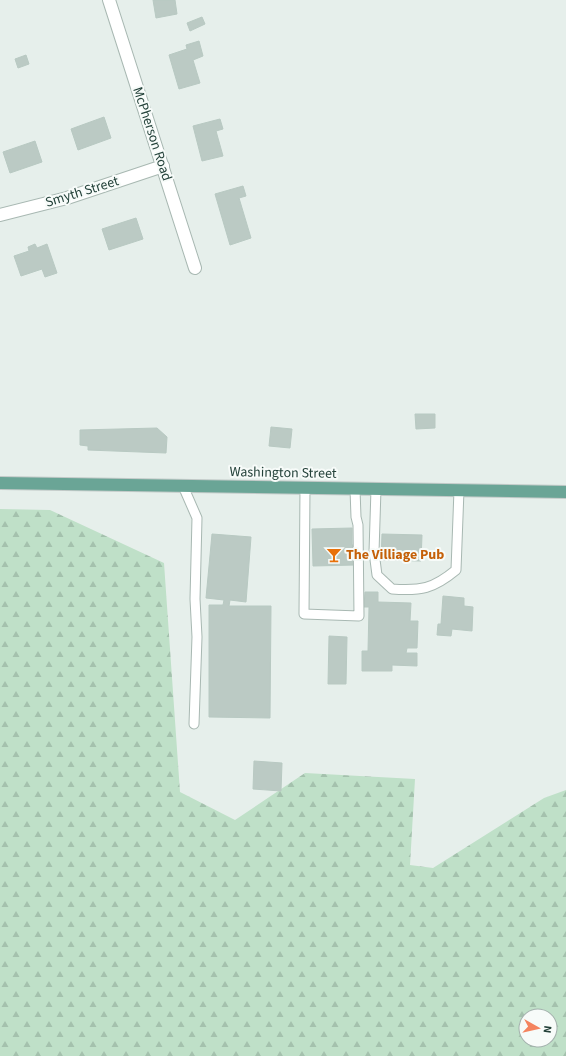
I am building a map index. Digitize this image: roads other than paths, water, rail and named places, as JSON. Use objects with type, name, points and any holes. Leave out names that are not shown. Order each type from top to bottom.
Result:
[{"type":"main road","name":"Washington Street","points":[[0,483],[566,492]]},
{"type":"street","name":"McPherson Road","points":[[109,0],[196,268]]},
{"type":"street","name":"Smyth Street","points":[[0,215],[68,198],[162,166]]},
{"type":"lane","points":[[183,486],[197,518],[195,599],[197,637],[194,724]]},
{"type":"lane","points":[[304,488],[304,614],[359,616],[358,525],[356,517],[355,489]]},
{"type":"lane","points":[[376,489],[374,552],[377,575],[392,589],[419,591],[443,581],[456,570],[459,490]]},
{"type":"place","name":"The Villiage Pub","points":[[334,555]]}]
